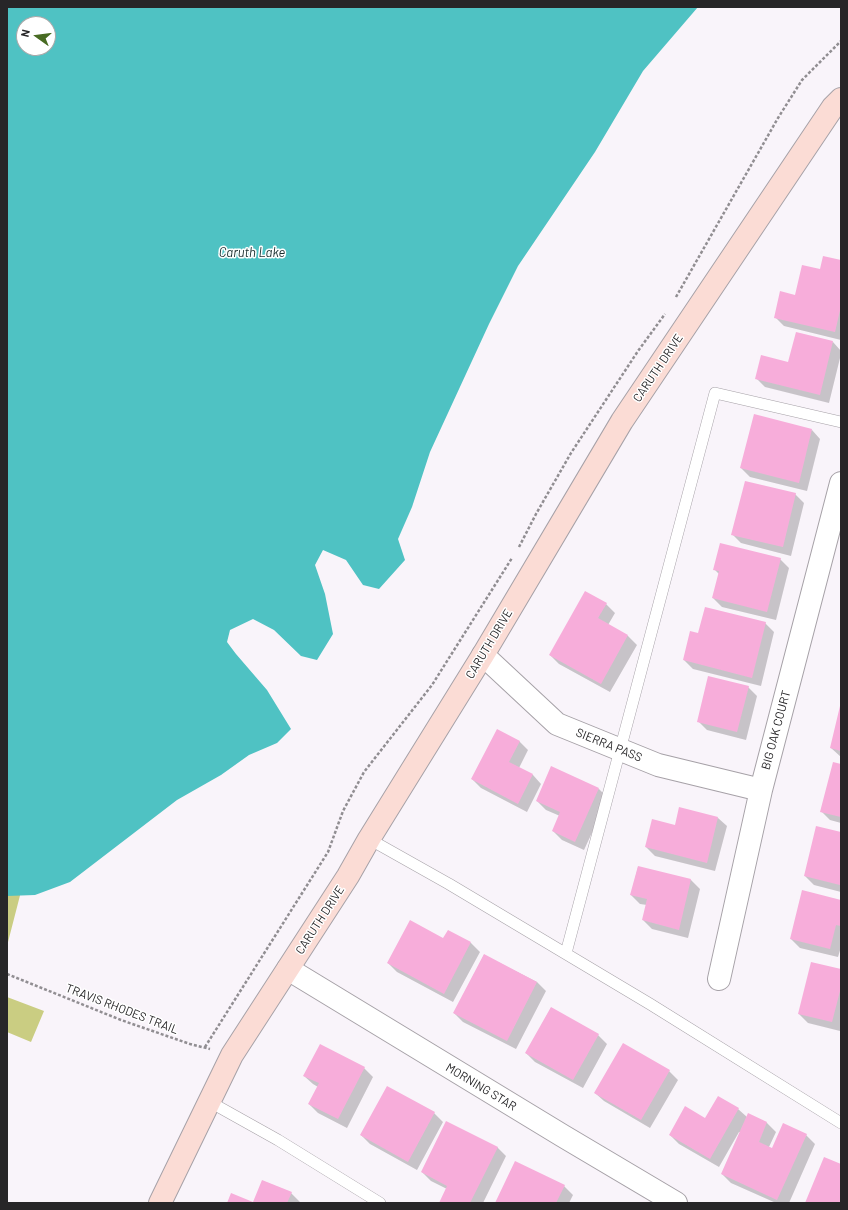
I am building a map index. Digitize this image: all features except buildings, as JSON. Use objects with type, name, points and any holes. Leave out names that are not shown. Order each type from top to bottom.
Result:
[{"type":"street","name":"CARUTH DRIVE","points":[[160,1203],[232,1054],[348,876],[369,839],[483,655],[622,421],[833,107],[841,99]]},
{"type":"street","name":"BIG OAK COURT","points":[[719,979],[761,790],[841,483]]},
{"type":"street","name":"SIERRA PASS","points":[[483,655],[557,724],[658,764],[761,790]]},
{"type":"street","name":"MORNING STAR","points":[[288,969],[676,1203]]},
{"type":"lane","points":[[566,953],[715,393],[841,422]]},
{"type":"lane","points":[[369,839],[450,884],[566,953],[841,1123]]},
{"type":"lane","points":[[210,1102],[278,1140],[380,1203]]},
{"type":"path","points":[[673,302],[778,118],[798,86],[802,80],[841,41]]},
{"type":"path","points":[[518,550],[536,514],[571,453],[638,351],[669,309]]},
{"type":"path","points":[[204,1047],[328,852],[343,811],[364,772],[432,685],[513,556]]},
{"type":"path","name":"TRAVIS RHODES TRAIL","points":[[7,974],[121,1020],[190,1044],[232,1054]]},
{"type":"green space","points":[[7,856],[25,876],[7,946]]},
{"type":"green space","points":[[7,997],[44,1011],[31,1042],[7,1032]]},
{"type":"water","name":"Caruth Lake","points":[[7,7],[698,7],[643,71],[595,152],[518,266],[489,324],[430,452],[412,507],[398,539],[405,560],[379,589],[363,585],[346,560],[323,550],[315,565],[325,594],[333,634],[317,660],[301,656],[274,630],[253,619],[230,630],[227,642],[267,690],[291,729],[277,743],[249,755],[221,775],[177,800],[70,882],[35,895],[7,896]]}]
